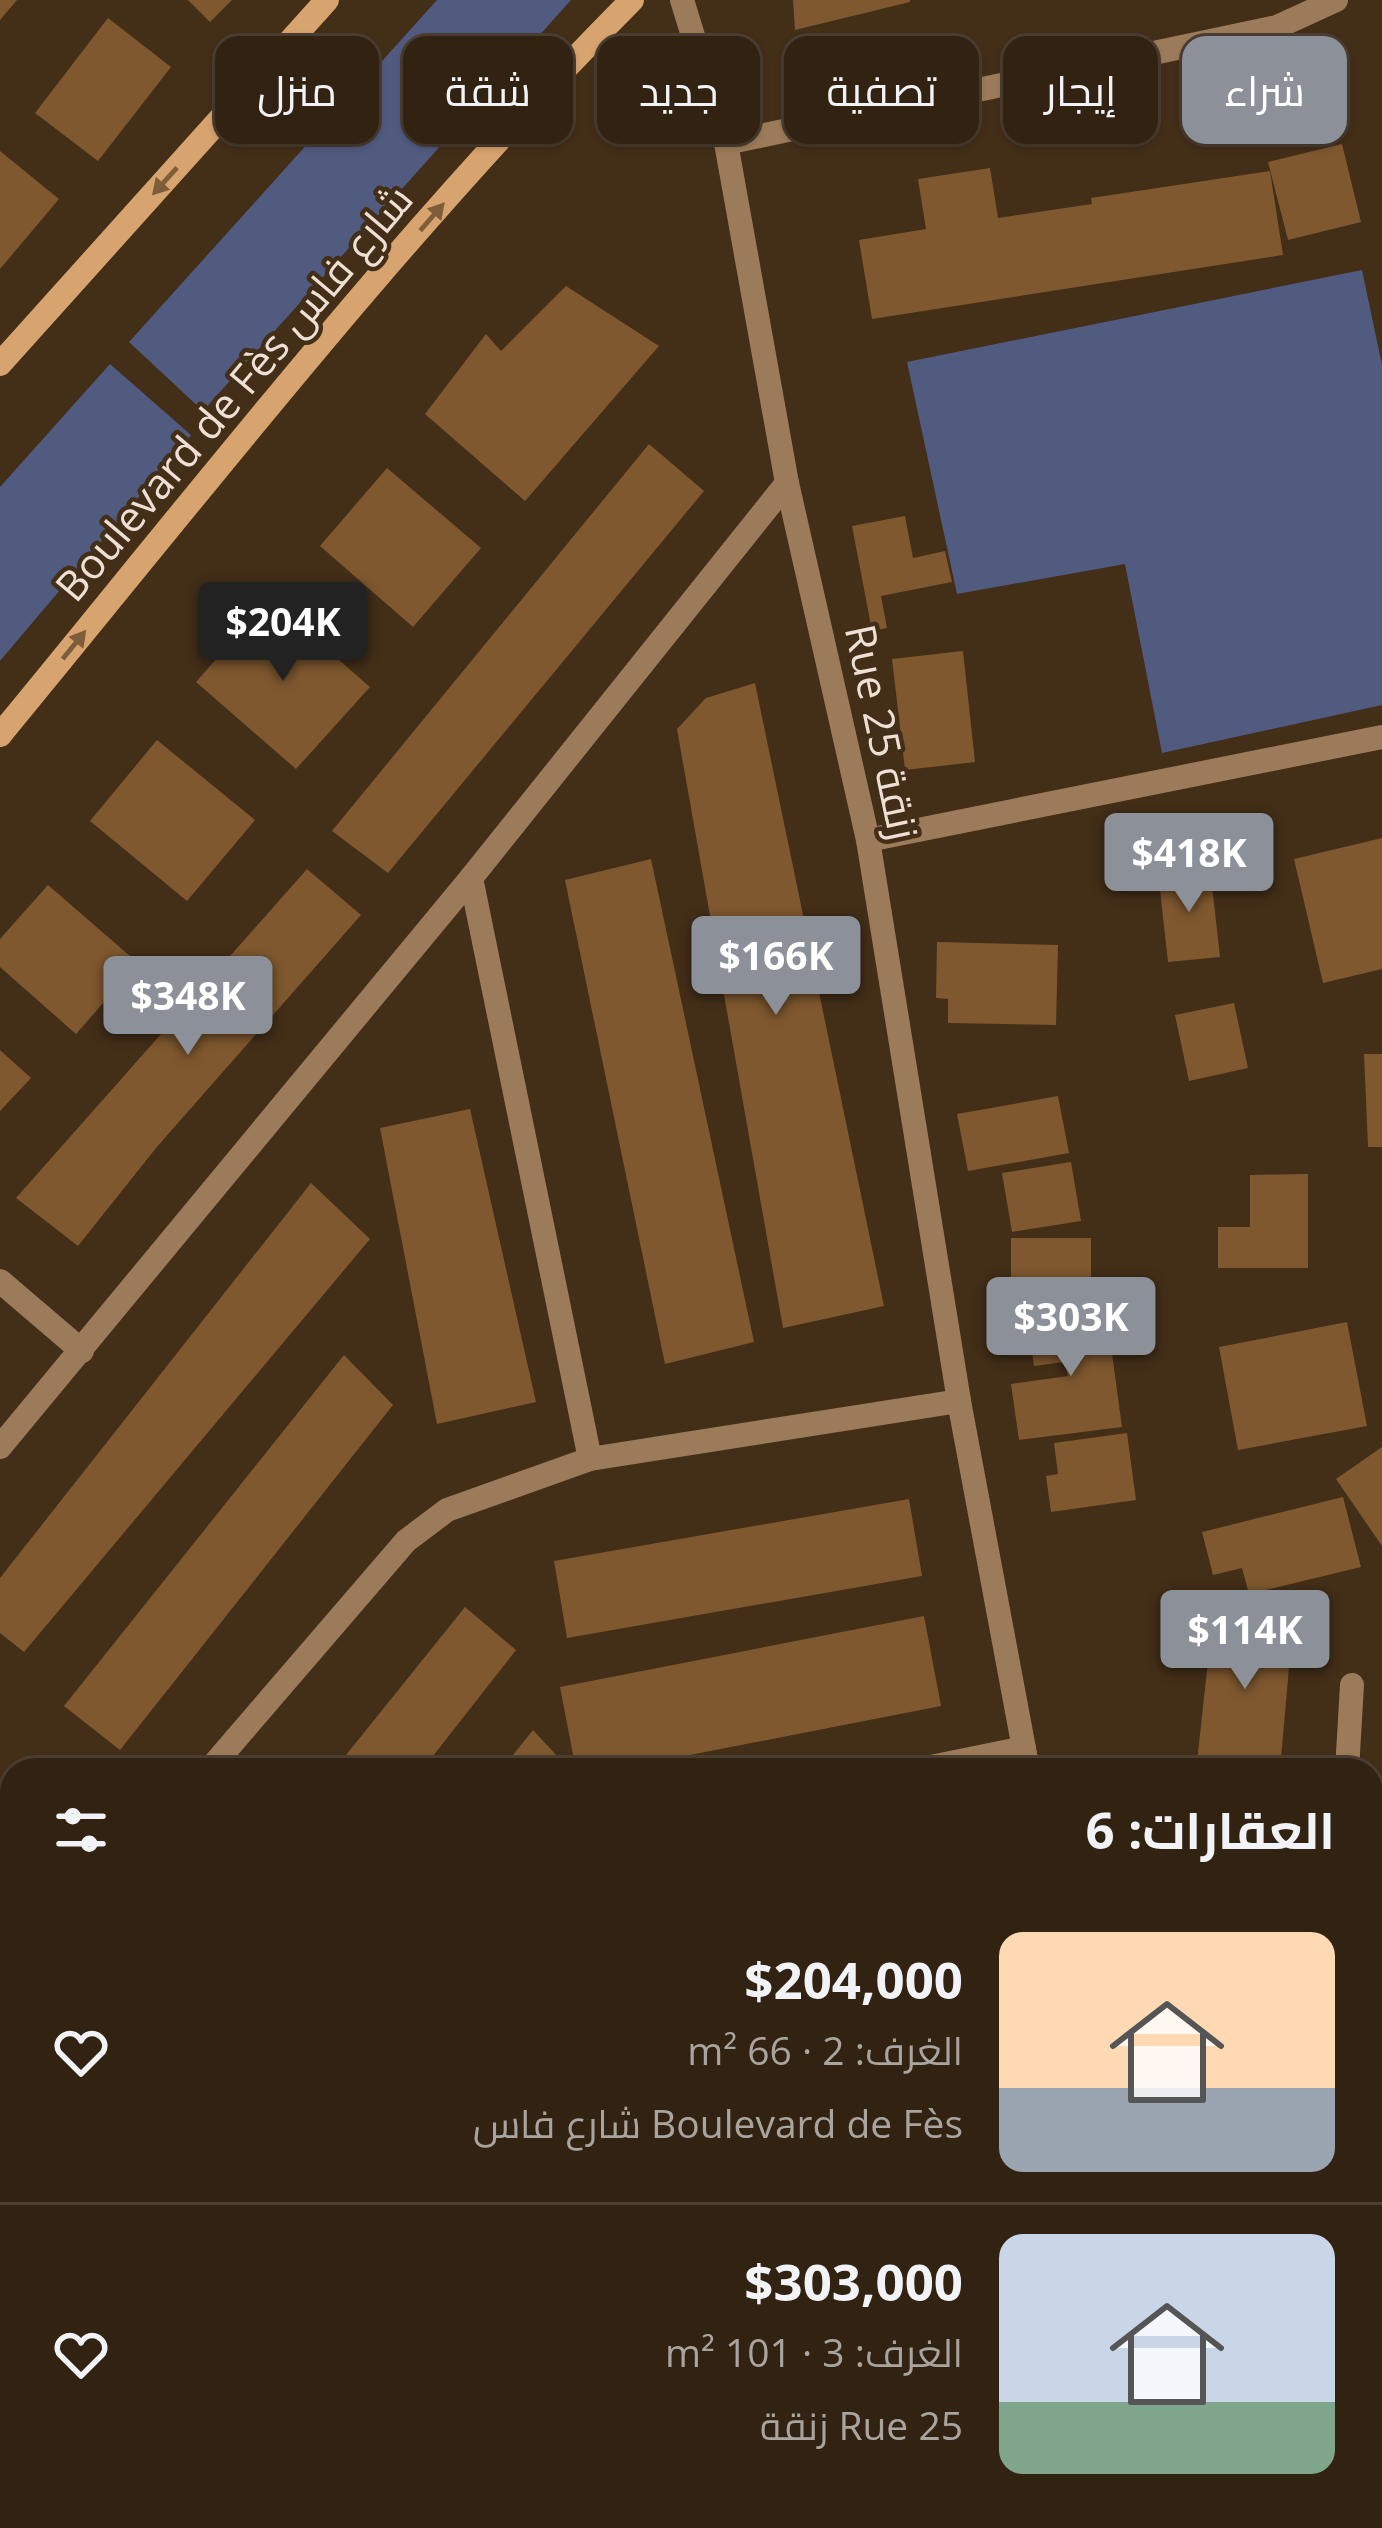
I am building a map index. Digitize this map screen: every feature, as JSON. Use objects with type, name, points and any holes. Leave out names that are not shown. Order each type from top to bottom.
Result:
[{"type":"main road","points":[[1,360],[327,0]]},
{"type":"main road","name":"Boulevard de Fès شارع فاس","points":[[0,735],[497,140],[632,0]]},
{"type":"street","name":"Rue 25 زنقة","points":[[682,0],[693,36]]},
{"type":"street","points":[[760,136],[1277,27],[1336,0]]},
{"type":"street","name":"Rue 25 زنقة","points":[[726,144],[787,483],[868,840],[959,1401],[1026,1758]]},
{"type":"street","points":[[0,1447],[471,878],[787,483]]},
{"type":"street","points":[[868,840],[1382,737]]},
{"type":"street","points":[[471,878],[590,1459]]},
{"type":"street","points":[[0,1282],[82,1351]]},
{"type":"street","points":[[219,1758],[406,1541],[447,1510],[590,1459],[959,1401]]},
{"type":"street","points":[[1347,1758],[1352,1685]]},
{"type":"shaded area","points":[[437,0],[571,0],[539,36],[405,36]]},
{"type":"shaded area","points":[[403,38],[403,144],[442,144],[203,411],[129,342],[307,144],[379,144],[379,64]]},
{"type":"shaded area","points":[[1362,270],[1382,365],[1382,705],[1162,753],[1125,564],[957,594],[907,362]]},
{"type":"shaded area","points":[[110,364],[191,435],[0,661],[0,487]]},
{"type":"building","points":[[0,0],[17,0],[0,20]]},
{"type":"building","points":[[188,0],[232,0],[210,22]]},
{"type":"building","points":[[793,0],[910,0],[910,2],[795,30]]},
{"type":"building","points":[[108,18],[171,67],[98,161],[35,113]]},
{"type":"building","points":[[1342,144],[1361,222],[1288,240],[1268,162]]},
{"type":"building","points":[[0,151],[59,199],[0,269]]},
{"type":"building","points":[[990,168],[998,218],[1092,204],[1091,198],[1270,171],[1283,255],[872,319],[859,240],[926,229],[918,179]]},
{"type":"building","points":[[566,286],[659,346],[525,501],[425,414],[486,334],[501,351]]},
{"type":"building","points":[[649,444],[704,491],[388,873],[332,831]]},
{"type":"building","points":[[387,468],[481,548],[413,627],[320,546]]},
{"type":"building","points":[[905,516],[913,558],[945,551],[952,582],[881,596],[887,628],[872,631],[852,526]]},
{"type":"building","points":[[269,599],[370,687],[296,769],[196,682]]},
{"type":"building","points":[[963,651],[975,762],[905,770],[892,659]]},
{"type":"building","points":[[755,683],[884,1306],[783,1328],[677,729],[706,698]]},
{"type":"building","points":[[157,740],[255,820],[187,901],[90,821]]},
{"type":"building","points":[[1382,838],[1382,969],[1323,983],[1294,859]]},
{"type":"building","points":[[651,859],[754,1342],[665,1364],[565,880]]},
{"type":"building","points":[[1210,867],[1220,957],[1168,962],[1158,872]]},
{"type":"building","points":[[307,869],[361,915],[156,1148],[78,1246],[16,1198]]},
{"type":"building","points":[[48,885],[138,963],[76,1034],[0,967],[0,939]]},
{"type":"building","points":[[937,942],[1058,945],[1056,1025],[948,1023],[948,999],[936,998]]},
{"type":"building","points":[[1234,1003],[1248,1068],[1189,1081],[1175,1015]]},
{"type":"building","points":[[0,1050],[31,1078],[0,1111]]},
{"type":"building","points":[[1364,1054],[1382,1054],[1382,1147],[1368,1147]]},
{"type":"building","points":[[1058,1096],[1069,1153],[968,1171],[957,1114]]},
{"type":"building","points":[[470,1109],[536,1402],[437,1424],[380,1128]]},
{"type":"building","points":[[1071,1162],[1081,1221],[1012,1232],[1002,1173]]},
{"type":"building","points":[[1308,1174],[1308,1268],[1218,1268],[1218,1227],[1250,1227],[1250,1175]]},
{"type":"building","points":[[311,1183],[370,1239],[24,1652],[0,1633],[0,1578]]},
{"type":"building","points":[[1011,1238],[1091,1238],[1091,1288],[1011,1288]]},
{"type":"building","points":[[1105,1302],[1122,1427],[1019,1440],[1011,1384],[1068,1376],[1065,1362],[1034,1366],[1029,1332],[1064,1327],[1062,1309]]},
{"type":"building","points":[[1347,1322],[1367,1426],[1238,1450],[1219,1347]]},
{"type":"building","points":[[344,1355],[393,1405],[120,1750],[64,1706]]},
{"type":"building","points":[[1127,1433],[1136,1500],[1051,1512],[1046,1476],[1058,1474],[1054,1443]]},
{"type":"building","points":[[1382,1447],[1382,1546],[1336,1479]]},
{"type":"building","points":[[1343,1497],[1361,1567],[1249,1594],[1242,1568],[1213,1575],[1202,1532]]},
{"type":"building","points":[[909,1499],[922,1576],[567,1638],[554,1561]]},
{"type":"building","points":[[1214,1606],[1261,1611],[1259,1629],[1292,1633],[1281,1758],[1197,1758]]},
{"type":"building","points":[[465,1607],[516,1650],[431,1758],[344,1758]]},
{"type":"building","points":[[924,1616],[941,1706],[674,1758],[574,1758],[560,1687]]},
{"type":"building","points":[[533,1730],[559,1758],[511,1758]]}]
